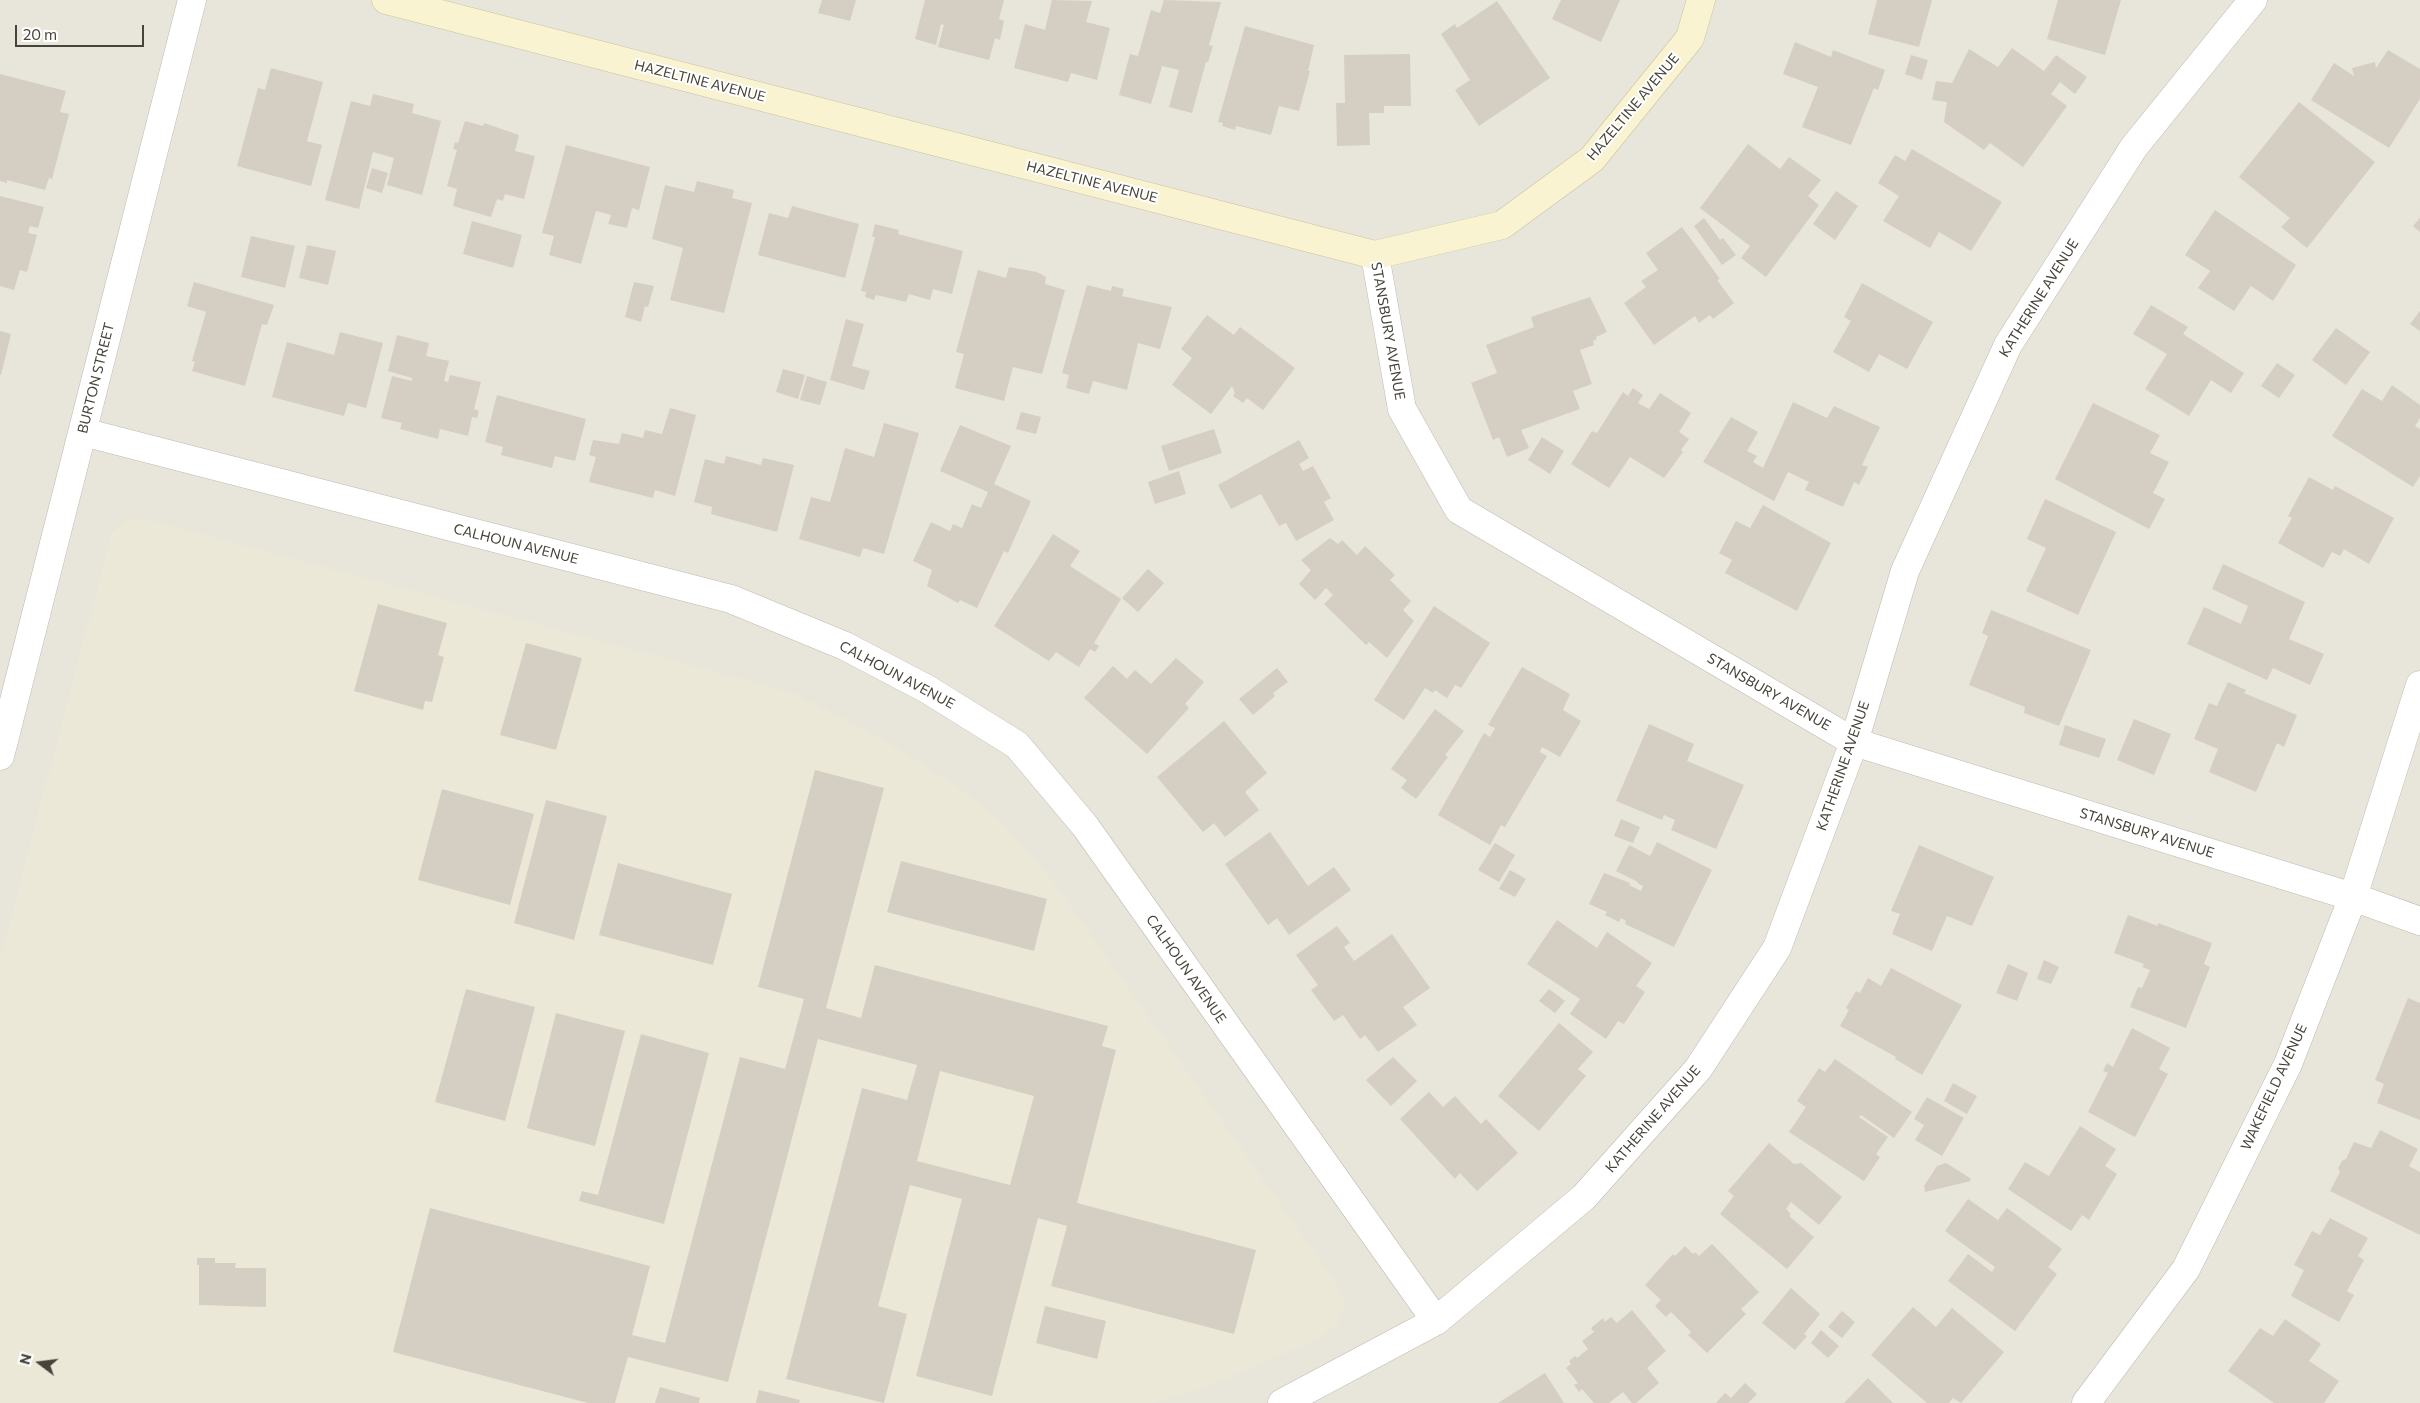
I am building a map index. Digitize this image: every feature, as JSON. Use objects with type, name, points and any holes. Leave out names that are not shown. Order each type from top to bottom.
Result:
[{"type":"street","name":"BURTON STREET","points":[[0,756],[192,0]]},
{"type":"street","name":"HAZELTINE AVENUE","points":[[386,0],[1375,255],[1502,225],[1592,159],[1690,38],[1701,0]]},
{"type":"street","name":"KATHERINE AVENUE","points":[[1282,1403],[1436,1321],[1584,1198],[1698,1069],[1777,948],[1854,742],[1905,571],[2008,345],[2134,147],[2253,0]]},
{"type":"street","name":"STANSBURY AVENUE","points":[[1375,255],[1402,409],[1459,510],[1854,742],[2354,897],[2420,921]]},
{"type":"street","name":"CALHOUN AVENUE","points":[[82,432],[731,599],[845,646],[927,689],[1017,745],[1085,826],[1436,1321]]},
{"type":"street","name":"WAKEFIELD AVENUE","points":[[2086,1403],[2186,1269],[2288,1064],[2354,897],[2420,685]]},
{"type":"shaded area","points":[[0,0],[2420,0],[2420,1403],[0,1403]]},
{"type":"shaded area","points":[[126,520],[149,520],[794,693],[875,735],[954,784],[1001,821],[1053,881],[1337,1284],[1344,1300],[1343,1313],[1337,1325],[1322,1337],[1210,1386],[1153,1403],[0,1403],[0,959],[112,532]]},
{"type":"building","points":[[822,0],[856,0],[850,21],[818,13]]},
{"type":"building","points":[[925,0],[1004,0],[999,19],[1004,21],[1000,40],[995,38],[989,60],[938,47],[944,25],[941,24],[936,45],[915,39]]},
{"type":"building","points":[[1052,0],[1092,1],[1086,22],[1110,28],[1097,80],[1071,73],[1068,82],[1014,68],[1025,24],[1045,30]]},
{"type":"building","points":[[1164,0],[1221,2],[1209,45],[1213,46],[1208,62],[1206,62],[1192,113],[1169,107],[1179,70],[1162,66],[1151,104],[1119,95],[1130,54],[1138,56],[1151,10],[1160,13]]},
{"type":"building","points":[[1561,0],[1620,0],[1601,42],[1552,19]]},
{"type":"building","points":[[1877,0],[1932,0],[1919,47],[1868,34]]},
{"type":"building","points":[[2058,0],[2121,0],[2105,55],[2047,39]]},
{"type":"building","points":[[1497,1],[1550,78],[1479,126],[1455,90],[1470,80],[1441,34],[1455,24],[1457,28]]},
{"type":"building","points":[[1245,26],[1314,45],[1308,71],[1310,71],[1299,111],[1279,106],[1271,135],[1236,126],[1235,130],[1222,126],[1223,123],[1218,122]]},
{"type":"building","points":[[1795,42],[1831,57],[1833,50],[1885,70],[1878,90],[1874,88],[1851,145],[1802,127],[1818,87],[1783,74]]},
{"type":"building","points":[[2012,48],[2044,71],[2056,55],[2087,77],[2075,94],[2060,82],[2051,94],[2067,106],[2023,167],[1990,143],[1984,150],[1944,122],[1947,102],[1932,100],[1936,81],[1952,83],[1969,49],[1998,67]]},
{"type":"building","points":[[2388,50],[2420,69],[2420,99],[2389,148],[2311,100],[2334,63],[2354,76],[2352,68],[2375,62],[2376,68]]},
{"type":"building","points":[[1410,54],[1411,106],[1384,106],[1384,113],[1369,113],[1370,145],[1337,146],[1336,103],[1345,103],[1344,55]]},
{"type":"building","points":[[1911,55],[1928,60],[1922,80],[1905,74]]},
{"type":"building","points":[[271,68],[323,82],[307,141],[322,145],[311,186],[237,166],[258,88],[265,90]]},
{"type":"building","points":[[0,74],[66,91],[60,112],[69,114],[52,179],[49,178],[45,190],[7,180],[7,183],[0,181]]},
{"type":"building","points":[[373,94],[414,104],[412,113],[441,121],[422,195],[387,185],[394,158],[373,152],[359,209],[325,200],[351,101],[370,106]]},
{"type":"building","points":[[2299,102],[2375,162],[2307,248],[2281,227],[2290,218],[2239,177]]},
{"type":"building","points":[[465,121],[483,126],[484,123],[519,135],[515,151],[535,156],[524,199],[505,194],[503,201],[497,199],[491,217],[453,206],[457,189],[447,186],[457,150],[453,149],[455,142],[458,143]]},
{"type":"building","points":[[1748,144],[1780,169],[1789,157],[1821,180],[1808,196],[1819,205],[1766,277],[1741,258],[1750,246],[1700,208]]},
{"type":"building","points":[[566,145],[650,167],[639,210],[632,208],[627,228],[608,224],[611,215],[596,211],[581,264],[549,255],[554,236],[542,233]]},
{"type":"building","points":[[1912,149],[2002,202],[1971,251],[1939,232],[1930,248],[1883,221],[1899,196],[1878,183],[1895,155],[1905,161]]},
{"type":"building","points":[[372,168],[388,173],[382,193],[366,188]]},
{"type":"building","points":[[697,181],[734,190],[732,198],[752,203],[724,313],[670,300],[683,248],[652,239],[665,185],[694,192]]},
{"type":"building","points":[[1836,191],[1858,206],[1835,240],[1813,224]]},
{"type":"building","points":[[0,196],[44,207],[38,228],[30,226],[28,233],[37,235],[27,272],[20,270],[14,290],[0,286]]},
{"type":"building","points":[[792,206],[859,224],[845,278],[758,255],[769,213],[788,218]]},
{"type":"building","points":[[2215,210],[2296,265],[2273,301],[2251,286],[2234,311],[2198,288],[2210,271],[2185,255]]},
{"type":"building","points":[[1704,218],[1720,240],[1723,238],[1736,255],[1722,265],[1694,226]]},
{"type":"building","points":[[2420,218],[2420,232],[2413,226]]},
{"type":"building","points":[[472,221],[522,235],[513,268],[463,254]]},
{"type":"building","points":[[875,224],[899,230],[898,234],[963,251],[952,294],[933,289],[930,300],[909,294],[906,302],[876,295],[874,300],[865,297],[866,292],[861,291],[875,237],[872,237]]},
{"type":"building","points":[[1682,227],[1720,279],[1717,280],[1734,303],[1713,319],[1710,315],[1699,323],[1695,316],[1654,345],[1624,303],[1646,287],[1641,281],[1658,270],[1646,253]]},
{"type":"building","points":[[251,236],[295,246],[285,288],[241,277]]},
{"type":"building","points":[[307,245],[336,251],[328,285],[299,278]]},
{"type":"building","points":[[1009,267],[1037,272],[1046,277],[1045,284],[1065,290],[1042,374],[1013,367],[1004,401],[955,388],[964,354],[956,352],[978,270],[1006,278]]},
{"type":"building","points":[[194,282],[274,305],[267,325],[262,324],[245,386],[192,371],[195,362],[192,361],[206,312],[187,306]]},
{"type":"building","points":[[634,282],[654,286],[648,307],[645,306],[641,322],[625,317]]},
{"type":"building","points":[[1862,283],[1933,322],[1907,369],[1879,354],[1869,372],[1833,352],[1851,321],[1844,317]]},
{"type":"building","points":[[1087,285],[1111,291],[1112,286],[1124,289],[1122,296],[1172,307],[1160,349],[1138,343],[1127,390],[1093,381],[1089,394],[1066,388],[1069,375],[1062,373]]},
{"type":"building","points":[[1590,297],[1607,332],[1596,337],[1597,339],[1593,341],[1594,345],[1580,350],[1592,384],[1573,391],[1580,409],[1521,430],[1529,448],[1507,457],[1499,437],[1493,440],[1471,383],[1497,373],[1486,345],[1534,327],[1531,317]]},
{"type":"building","points":[[2151,305],[2188,327],[2183,334],[2244,373],[2231,393],[2211,380],[2189,416],[2145,389],[2167,354],[2133,334]]},
{"type":"building","points":[[2420,311],[2420,331],[2410,324]]},
{"type":"building","points":[[1207,315],[1234,335],[1240,327],[1295,368],[1263,410],[1247,398],[1243,403],[1233,396],[1235,393],[1232,386],[1211,414],[1172,385],[1192,358],[1181,349]]},
{"type":"building","points":[[846,319],[864,324],[852,366],[870,371],[864,390],[830,380]]},
{"type":"building","points":[[2336,328],[2370,352],[2346,385],[2312,360]]},
{"type":"building","points":[[0,331],[11,334],[1,375],[0,375]]},
{"type":"building","points":[[340,332],[383,343],[366,408],[348,403],[344,416],[272,397],[287,342],[334,355]]},
{"type":"building","points":[[397,335],[429,343],[426,356],[449,361],[444,381],[448,382],[450,375],[481,382],[474,409],[479,411],[477,418],[472,417],[468,436],[440,429],[438,439],[400,429],[402,423],[381,418],[392,376],[412,381],[412,378],[388,371]]},
{"type":"building","points":[[2277,363],[2295,375],[2279,398],[2261,386]]},
{"type":"building","points":[[783,369],[805,375],[798,399],[776,392]]},
{"type":"building","points":[[807,376],[827,382],[820,405],[800,400]]},
{"type":"building","points":[[2392,385],[2420,405],[2420,418],[2415,426],[2420,429],[2420,476],[2413,487],[2332,436],[2362,389],[2382,401]]},
{"type":"building","points":[[1633,388],[1643,395],[1638,403],[1649,409],[1660,393],[1691,413],[1679,432],[1689,439],[1681,450],[1683,452],[1664,478],[1630,457],[1609,488],[1571,464],[1592,431],[1597,433],[1623,392],[1628,396]]},
{"type":"building","points":[[497,395],[586,419],[575,461],[555,456],[552,468],[501,455],[503,447],[485,442]]},
{"type":"building","points":[[1793,402],[1827,418],[1834,406],[1880,427],[1862,465],[1868,467],[1859,485],[1854,482],[1843,507],[1805,490],[1809,482],[1788,472],[1774,501],[1703,462],[1731,417],[1758,432],[1747,451],[1757,456],[1753,462],[1763,468]]},
{"type":"building","points":[[2093,403],[2160,435],[2150,453],[2169,462],[2153,493],[2165,499],[2149,529],[2055,479]]},
{"type":"building","points":[[670,408],[696,415],[675,496],[655,490],[653,498],[589,482],[596,457],[589,455],[593,440],[619,444],[622,433],[643,438],[645,430],[662,434]]},
{"type":"building","points":[[1021,412],[1041,417],[1036,434],[1016,429]]},
{"type":"building","points":[[884,423],[919,433],[884,554],[863,548],[860,557],[799,539],[811,497],[830,502],[845,448],[874,457]]},
{"type":"building","points":[[960,425],[1011,446],[994,484],[1031,501],[1008,553],[1004,551],[977,608],[960,600],[958,603],[927,586],[932,570],[913,561],[931,522],[950,531],[953,524],[962,528],[972,504],[981,508],[988,492],[940,471]]},
{"type":"building","points":[[1214,429],[1222,453],[1169,471],[1161,446]]},
{"type":"building","points":[[1542,437],[1564,451],[1550,474],[1528,460]]},
{"type":"building","points":[[1299,440],[1309,458],[1299,464],[1303,471],[1313,466],[1331,498],[1324,502],[1334,520],[1296,541],[1286,523],[1279,526],[1261,494],[1231,509],[1218,485]]},
{"type":"building","points":[[726,456],[761,465],[763,458],[794,465],[777,532],[711,514],[712,507],[694,502],[705,459],[724,464]]},
{"type":"building","points":[[1179,471],[1186,494],[1155,504],[1148,482]]},
{"type":"building","points":[[2309,477],[2333,490],[2335,486],[2394,518],[2369,564],[2344,549],[2340,556],[2332,552],[2323,568],[2278,543],[2292,518],[2288,516]]},
{"type":"building","points":[[2045,499],[2116,532],[2078,615],[2026,591],[2046,548],[2027,539]]},
{"type":"building","points":[[1763,505],[1831,543],[1797,611],[1725,573],[1732,560],[1719,553],[1736,521],[1750,528]]},
{"type":"building","points":[[1053,534],[1080,551],[1070,566],[1121,599],[1094,643],[1099,646],[1095,652],[1090,649],[1079,667],[1056,652],[1049,661],[994,626]]},
{"type":"building","points":[[1330,538],[1338,544],[1342,540],[1357,555],[1365,546],[1395,575],[1390,580],[1411,601],[1403,610],[1414,621],[1387,658],[1369,642],[1366,645],[1324,604],[1333,595],[1326,588],[1315,600],[1299,584],[1311,570],[1301,560]]},
{"type":"building","points":[[2223,564],[2305,602],[2289,639],[2324,654],[2310,685],[2273,668],[2267,680],[2187,644],[2204,607],[2241,624],[2248,606],[2212,589]]},
{"type":"building","points":[[1148,569],[1164,583],[1138,612],[1122,598]]},
{"type":"building","points":[[378,604],[447,623],[438,655],[444,657],[432,702],[425,701],[423,710],[354,691]]},
{"type":"building","points":[[1434,606],[1490,643],[1461,688],[1455,685],[1447,698],[1435,690],[1433,693],[1425,688],[1404,720],[1374,700]]},
{"type":"building","points":[[1991,610],[2091,650],[2059,726],[2024,713],[2025,707],[1969,685],[1988,636],[1982,633]]},
{"type":"building","points":[[526,643],[582,658],[556,750],[500,735]]},
{"type":"building","points":[[1176,658],[1204,682],[1185,704],[1189,708],[1147,754],[1084,698],[1113,666],[1127,679],[1135,670],[1151,684]]},
{"type":"building","points":[[1522,667],[1570,694],[1563,710],[1581,721],[1560,757],[1542,747],[1540,752],[1547,756],[1505,827],[1501,825],[1490,845],[1438,815],[1484,733],[1490,737],[1495,728],[1488,725]]},
{"type":"building","points":[[1277,668],[1288,682],[1273,693],[1275,696],[1253,715],[1239,699]]},
{"type":"building","points":[[2228,682],[2246,690],[2244,693],[2297,715],[2284,747],[2277,743],[2256,792],[2209,772],[2218,749],[2194,739],[2209,703],[2217,706]]},
{"type":"building","points":[[1435,709],[1464,731],[1445,755],[1448,757],[1416,799],[1401,788],[1407,780],[1391,769]]},
{"type":"building","points":[[2134,719],[2171,734],[2154,775],[2117,760]]},
{"type":"building","points":[[1224,721],[1267,773],[1245,792],[1259,810],[1225,837],[1214,823],[1203,832],[1157,777]]},
{"type":"building","points":[[1649,724],[1694,744],[1687,761],[1744,785],[1716,849],[1671,830],[1675,820],[1664,815],[1662,820],[1616,801]]},
{"type":"building","points":[[2065,725],[2106,739],[2099,758],[2059,745]]},
{"type":"building","points":[[815,770],[884,788],[826,1008],[861,1018],[875,965],[1108,1026],[1102,1046],[1116,1050],[1077,1203],[1256,1250],[1234,1334],[1051,1286],[1067,1226],[1038,1218],[992,1396],[916,1376],[962,1199],[910,1185],[878,1306],[907,1314],[884,1403],[786,1379],[862,1088],[907,1100],[917,1065],[818,1039],[728,1382],[628,1357],[615,1403],[588,1403],[393,1352],[430,1208],[650,1266],[632,1335],[665,1343],[740,1057],[785,1069],[804,999],[758,987]],"holes":[[[940,1071],[1034,1096],[1010,1185],[917,1161]]]},
{"type":"building","points":[[442,789],[534,814],[510,905],[418,880]]},
{"type":"building","points":[[546,800],[607,816],[574,940],[514,923]]},
{"type":"building","points":[[1621,819],[1640,827],[1633,843],[1614,836]]},
{"type":"building","points":[[1270,832],[1308,886],[1334,867],[1351,890],[1289,935],[1277,918],[1268,925],[1225,864]]},
{"type":"building","points":[[1657,842],[1712,870],[1674,947],[1625,924],[1626,921],[1621,918],[1619,922],[1605,915],[1607,912],[1589,904],[1604,873],[1630,883],[1629,885],[1641,891],[1643,886],[1638,882],[1616,871],[1629,845],[1650,856]]},
{"type":"building","points":[[1495,843],[1515,855],[1499,882],[1478,870]]},
{"type":"building","points":[[1919,845],[1994,877],[1972,926],[1947,916],[1932,951],[1892,934],[1900,914],[1891,911]]},
{"type":"building","points":[[901,861],[1047,899],[1034,951],[887,912]]},
{"type":"building","points":[[618,863],[732,894],[713,965],[599,935]]},
{"type":"building","points":[[1510,870],[1526,879],[1515,897],[1499,889]]},
{"type":"building","points":[[2128,915],[2158,926],[2158,923],[2212,943],[2204,964],[2210,967],[2186,1028],[2130,1007],[2138,987],[2142,988],[2150,970],[2142,967],[2144,964],[2114,953]]},
{"type":"building","points":[[1557,920],[1597,948],[1607,932],[1652,963],[1636,986],[1645,992],[1624,1024],[1618,1021],[1606,1039],[1570,1014],[1580,999],[1527,964]]},
{"type":"building","points":[[1337,926],[1350,943],[1344,947],[1354,961],[1392,934],[1430,988],[1403,1007],[1417,1025],[1378,1052],[1365,1035],[1360,1039],[1343,1015],[1334,1021],[1311,990],[1318,985],[1296,955]]},
{"type":"building","points":[[2044,960],[2059,967],[2051,984],[2037,979]]},
{"type":"building","points":[[2008,964],[2028,973],[2017,1001],[1996,993]]},
{"type":"building","points":[[1891,968],[1962,1005],[1922,1075],[1895,1059],[1896,1057],[1840,1026],[1849,1010],[1846,1008],[1856,991],[1860,993],[1868,978],[1881,986]]},
{"type":"building","points":[[466,989],[535,1007],[505,1121],[435,1102]]},
{"type":"building","points":[[1549,989],[1565,1001],[1555,1013],[1539,1001]]},
{"type":"building","points":[[2408,998],[2420,1003],[2420,1120],[2377,1103],[2384,1084],[2375,1080]]},
{"type":"building","points":[[556,1013],[625,1031],[595,1146],[527,1128]]},
{"type":"building","points":[[1559,1023],[1593,1052],[1578,1069],[1586,1076],[1539,1131],[1498,1096]]},
{"type":"building","points":[[2132,1028],[2170,1048],[2159,1069],[2168,1074],[2135,1137],[2088,1112],[2108,1073],[2103,1071],[2107,1063],[2113,1067]]},
{"type":"building","points":[[641,1034],[709,1053],[664,1224],[579,1201],[582,1191],[598,1195]]},
{"type":"building","points":[[1393,1057],[1417,1081],[1391,1106],[1366,1080]]},
{"type":"building","points":[[1835,1059],[1912,1112],[1894,1138],[1861,1115],[1859,1117],[1888,1137],[1876,1154],[1880,1157],[1864,1181],[1789,1132],[1806,1107],[1797,1101],[1819,1068],[1825,1072]]},
{"type":"building","points":[[1953,1083],[1977,1096],[1967,1114],[1944,1101]]},
{"type":"building","points":[[1429,1092],[1443,1107],[1455,1096],[1481,1124],[1486,1119],[1518,1153],[1477,1191],[1460,1173],[1455,1179],[1400,1119]]},
{"type":"building","points":[[1927,1097],[1964,1118],[1942,1156],[1915,1140],[1924,1125],[1914,1119]]},
{"type":"building","points":[[2080,1126],[2116,1149],[2105,1166],[2117,1174],[2089,1220],[2082,1215],[2071,1231],[2008,1189],[2025,1162],[2049,1176]]},
{"type":"building","points":[[2380,1130],[2418,1149],[2409,1166],[2420,1172],[2420,1235],[2330,1191],[2340,1172],[2338,1168],[2342,1161],[2346,1159],[2354,1142],[2371,1148]]},
{"type":"building","points":[[1769,1143],[1794,1164],[1801,1163],[1842,1197],[1819,1225],[1791,1202],[1786,1209],[1791,1214],[1789,1216],[1814,1237],[1787,1269],[1720,1214],[1734,1196],[1728,1191]]},
{"type":"building","points":[[1946,1163],[1970,1178],[1971,1181],[1925,1192],[1924,1186],[1937,1166]]},
{"type":"building","points":[[1968,1199],[1998,1220],[2007,1208],[2062,1249],[2048,1267],[2057,1274],[2015,1331],[1948,1281],[1968,1254],[1992,1272],[1995,1267],[1945,1231]]},
{"type":"building","points":[[2330,1218],[2368,1238],[2358,1256],[2364,1260],[2347,1291],[2354,1295],[2339,1322],[2291,1296],[2304,1270],[2294,1265],[2312,1231],[2320,1235]]},
{"type":"building","points":[[1712,1244],[1759,1292],[1741,1309],[1746,1314],[1707,1353],[1688,1335],[1691,1332],[1671,1312],[1666,1317],[1655,1306],[1661,1300],[1645,1285],[1673,1254],[1675,1256],[1685,1246],[1693,1254],[1695,1252],[1699,1256]]},
{"type":"building","points":[[197,1258],[215,1258],[215,1263],[236,1263],[235,1268],[266,1268],[266,1307],[199,1305],[199,1265],[197,1265]]},
{"type":"building","points":[[1791,1288],[1820,1314],[1804,1334],[1807,1336],[1795,1350],[1762,1323]]},
{"type":"building","points":[[1045,1306],[1106,1321],[1097,1359],[1036,1343]]},
{"type":"building","points":[[1913,1307],[1936,1327],[1952,1308],[2004,1352],[1961,1403],[1953,1398],[1949,1403],[1927,1403],[1871,1355]]},
{"type":"building","points":[[1632,1310],[1666,1351],[1647,1368],[1659,1383],[1636,1403],[1632,1403],[1623,1392],[1609,1403],[1594,1403],[1582,1389],[1579,1392],[1574,1385],[1578,1383],[1566,1368],[1571,1364],[1569,1361],[1575,1356],[1577,1358],[1588,1349],[1582,1341],[1594,1332],[1591,1328],[1603,1318],[1605,1322],[1611,1317],[1617,1323]]},
{"type":"building","points":[[1842,1311],[1855,1322],[1842,1338],[1828,1327]]},
{"type":"building","points":[[2285,1319],[2321,1344],[2309,1361],[2339,1381],[2324,1403],[2274,1403],[2228,1371],[2260,1328],[2273,1336]]},
{"type":"building","points":[[1821,1330],[1839,1346],[1828,1358],[1811,1343]]},
{"type":"building","points":[[1545,1373],[1564,1403],[1498,1403]]},
{"type":"building","points":[[1868,1378],[1893,1403],[1844,1403]]},
{"type":"building","points":[[1745,1383],[1757,1394],[1748,1403],[1716,1403],[1725,1393],[1731,1398]]},
{"type":"building","points":[[660,1387],[700,1398],[699,1403],[655,1403]]},
{"type":"building","points":[[759,1390],[800,1400],[799,1403],[756,1403]]}]
